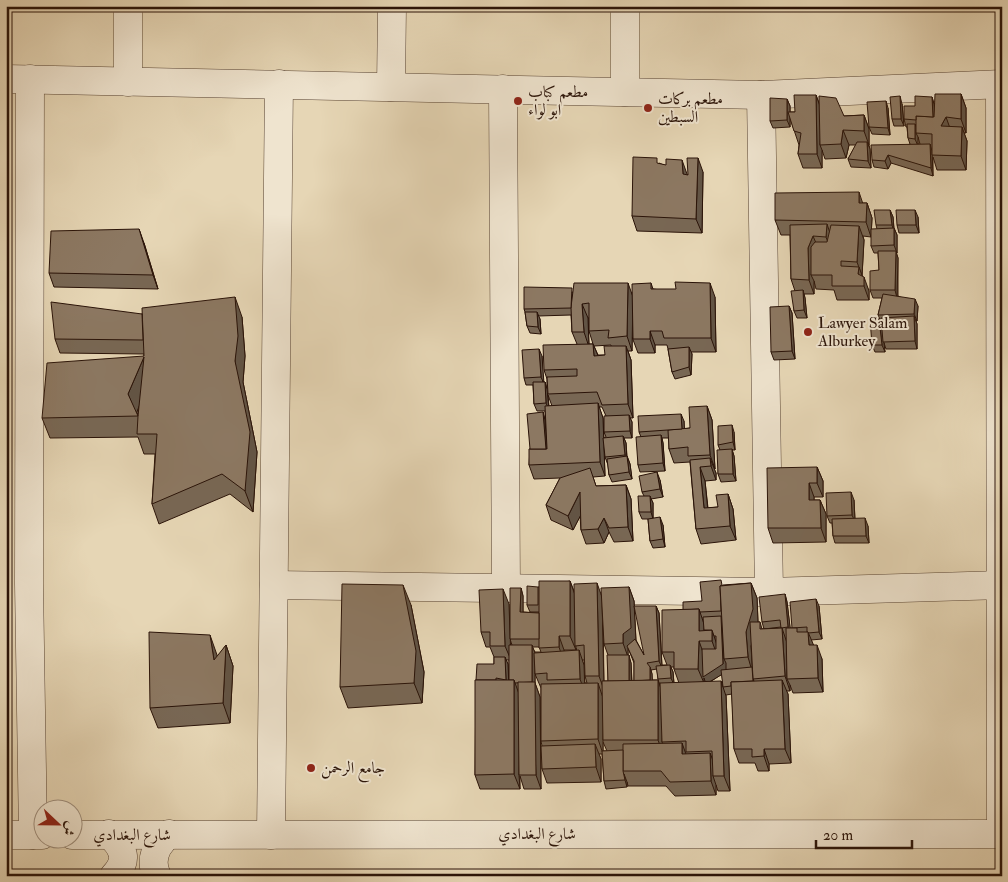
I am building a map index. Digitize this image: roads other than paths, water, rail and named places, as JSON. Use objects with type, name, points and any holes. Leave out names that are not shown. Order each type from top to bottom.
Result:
[{"type":"street","points":[[128,6],[128,82]]},
{"type":"street","points":[[391,87],[392,6]]},
{"type":"street","points":[[625,6],[625,92]]},
{"type":"street","points":[[35,800],[18,584],[18,79],[761,94],[1001,84],[1001,834]]},
{"type":"street","points":[[271,835],[280,84]]},
{"type":"street","points":[[504,89],[506,588]]},
{"type":"street","points":[[761,94],[769,592]]},
{"type":"street","points":[[274,585],[769,592],[1001,585]]},
{"type":"street","points":[[109,834],[120,844],[124,856],[120,869],[114,876]]},
{"type":"street","points":[[157,876],[153,868],[153,857],[162,840],[169,834]]},
{"type":"street","name":"شارع البغدادي","points":[[82,835],[1001,834]]},
{"type":"street","points":[[6,835],[32,835]]},
{"type":"place","name":"مطعم كباب ابو لواء","points":[[518,101]]},
{"type":"place","name":"مطعم بركات السبطين","points":[[648,108]]},
{"type":"place","name":"Lawyer Salam Alburkey","points":[[808,332]]},
{"type":"place","name":"جامع الرحمن","points":[[311,768]]}]
